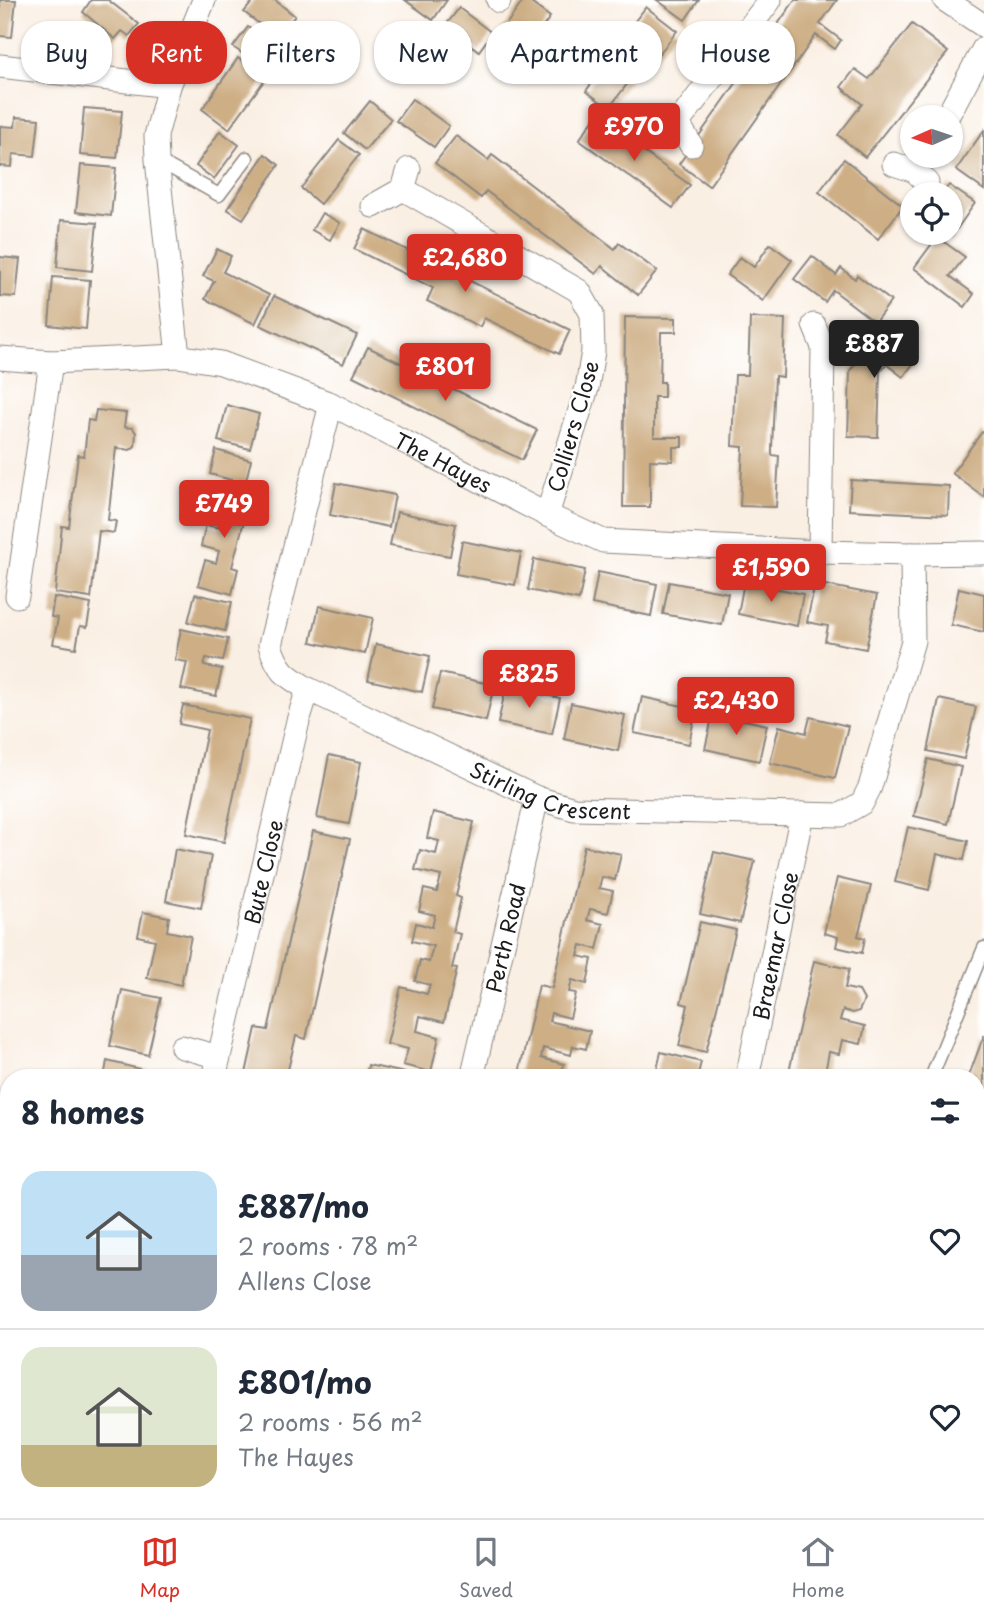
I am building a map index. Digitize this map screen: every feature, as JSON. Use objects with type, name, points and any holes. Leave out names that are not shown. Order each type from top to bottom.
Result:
[{"type":"street","points":[[178,356],[156,136],[169,86],[204,0]]},
{"type":"street","points":[[691,145],[669,124],[770,0]]},
{"type":"street","points":[[945,0],[984,26]]},
{"type":"street","points":[[953,105],[984,48]]},
{"type":"street","points":[[0,66],[169,86]]},
{"type":"street","name":"Colliers Close","points":[[373,206],[406,179],[579,291],[592,314],[593,351],[587,388],[547,515]]},
{"type":"street","points":[[814,325],[823,347],[820,552]]},
{"type":"street","points":[[823,347],[846,347]]},
{"type":"street","name":"The Hayes","points":[[0,358],[51,362],[178,356],[221,363],[331,404],[603,541],[820,552],[984,553]]},
{"type":"street","points":[[17,596],[51,362]]},
{"type":"street","name":"Stirling Crescent","points":[[331,404],[270,645],[274,658],[285,676],[308,690],[537,797],[574,809],[841,816],[862,803],[870,788],[913,641],[912,554]]},
{"type":"street","name":"Bute Close","points":[[182,1047],[216,1067],[308,690]]},
{"type":"street","name":"Perth Road","points":[[474,1069],[537,797]]},
{"type":"street","name":"Braemar Close","points":[[749,1069],[802,814]]},
{"type":"lane","points":[[157,160],[219,195],[247,158]]},
{"type":"lane","points":[[936,1069],[984,948]]},
{"type":"building","points":[[0,0],[16,0],[12,37],[0,36]]},
{"type":"building","points":[[91,0],[108,0],[135,21],[126,21],[126,34],[122,31],[115,39],[112,36],[112,21],[94,21],[83,12]]},
{"type":"building","points":[[254,0],[275,0],[295,16],[291,21],[255,21],[244,12]]},
{"type":"building","points":[[405,0],[447,0],[433,20]]},
{"type":"building","points":[[524,0],[550,17],[547,21],[509,21]]},
{"type":"building","points":[[657,0],[699,0],[685,20]]},
{"type":"building","points":[[795,0],[837,0],[820,24],[841,40],[835,49],[816,35],[795,65],[795,21],[780,21]]},
{"type":"building","points":[[646,7],[676,32],[662,50],[662,21],[635,21]]},
{"type":"building","points":[[459,8],[486,28],[486,41],[479,51],[472,46],[472,21],[449,21]]},
{"type":"building","points":[[912,24],[948,52],[906,105],[900,105],[900,113],[865,157],[838,135],[862,104],[841,87],[855,69],[869,79]]},
{"type":"building","points":[[241,36],[241,53],[233,47]]},
{"type":"building","points":[[238,58],[241,60],[241,84],[262,84],[229,129],[202,109],[220,84],[227,84],[227,74]]},
{"type":"building","points":[[591,84],[627,84],[609,108],[586,91]]},
{"type":"building","points":[[736,84],[781,84],[709,186],[679,164]]},
{"type":"building","points":[[412,99],[449,126],[434,147],[396,121]]},
{"type":"building","points":[[370,101],[391,119],[365,150],[344,133]]},
{"type":"building","points":[[84,108],[122,111],[117,158],[80,155]]},
{"type":"building","points":[[16,117],[39,119],[35,156],[13,154],[12,167],[0,166],[0,126],[15,127]]},
{"type":"building","points":[[595,117],[690,185],[673,208],[579,140]]},
{"type":"building","points":[[984,130],[984,190],[956,170],[963,168],[963,160]]},
{"type":"building","points":[[220,131],[239,145],[214,179],[196,166]]},
{"type":"building","points":[[456,136],[488,160],[492,155],[615,249],[619,243],[657,271],[638,295],[602,266],[596,274],[486,191],[481,198],[435,163]]},
{"type":"building","points":[[339,140],[359,155],[320,204],[301,188]]},
{"type":"building","points":[[265,154],[279,165],[243,219],[227,209]]},
{"type":"building","points":[[844,159],[900,204],[900,210],[878,239],[819,192]]},
{"type":"building","points":[[81,165],[116,168],[111,216],[76,212]]},
{"type":"building","points":[[963,195],[975,203],[963,220]]},
{"type":"building","points":[[322,213],[340,223],[330,240],[312,230]]},
{"type":"building","points":[[61,220],[97,223],[92,271],[57,267]]},
{"type":"building","points":[[364,229],[570,330],[559,354],[484,318],[480,327],[427,301],[433,288],[354,249]]},
{"type":"building","points":[[770,244],[792,260],[763,301],[727,275],[740,257],[754,267]]},
{"type":"building","points":[[931,245],[948,245],[965,257],[950,276],[974,294],[965,307],[914,268]]},
{"type":"building","points":[[217,249],[231,256],[223,272],[269,295],[255,324],[205,299],[214,281],[203,276]]},
{"type":"building","points":[[812,256],[836,275],[841,268],[855,279],[857,275],[891,301],[875,322],[833,290],[825,302],[794,279]]},
{"type":"building","points":[[0,257],[20,259],[16,297],[0,296]]},
{"type":"building","points":[[53,277],[90,280],[86,329],[49,325]]},
{"type":"building","points":[[274,296],[357,335],[343,364],[260,325]]},
{"type":"building","points":[[625,317],[676,318],[676,332],[661,332],[660,382],[664,382],[664,397],[654,397],[654,437],[682,437],[682,447],[673,447],[673,461],[650,460],[650,507],[623,507]]},
{"type":"building","points":[[750,318],[785,319],[783,377],[775,376],[772,455],[779,456],[776,507],[740,506],[743,447],[732,446],[735,375],[748,375]]},
{"type":"building","points":[[885,323],[907,339],[900,349],[916,360],[903,377],[886,364],[880,372],[878,437],[848,436],[850,371]]},
{"type":"building","points":[[368,347],[537,430],[522,460],[353,376]]},
{"type":"building","points":[[227,405],[259,414],[250,449],[218,441]]},
{"type":"building","points":[[96,410],[126,413],[124,427],[133,428],[136,433],[135,446],[130,450],[116,448],[108,520],[116,521],[114,533],[99,531],[91,598],[55,593],[62,526],[69,527],[78,455],[84,456],[88,420],[94,421]]},
{"type":"building","points":[[982,432],[984,433],[984,497],[952,473]]},
{"type":"building","points":[[216,450],[251,460],[245,484],[210,474]]},
{"type":"building","points":[[851,480],[949,486],[948,515],[849,510]]},
{"type":"building","points":[[336,483],[395,495],[389,527],[330,515]]},
{"type":"building","points":[[213,489],[250,498],[232,567],[238,569],[232,594],[198,585],[205,560],[216,563],[219,551],[201,546],[206,525],[221,528],[223,518],[207,514]]},
{"type":"building","points":[[397,512],[456,524],[450,556],[390,545]]},
{"type":"building","points":[[462,541],[521,553],[515,585],[456,574]]},
{"type":"building","points":[[534,559],[585,570],[579,600],[528,590]]},
{"type":"building","points":[[598,572],[657,584],[651,616],[592,604]]},
{"type":"building","points":[[669,582],[728,593],[722,625],[663,614]]},
{"type":"building","points":[[744,582],[803,594],[797,626],[738,614]]},
{"type":"building","points":[[815,583],[877,595],[866,649],[825,641],[828,626],[807,622]]},
{"type":"building","points":[[959,588],[984,594],[984,632],[951,625]]},
{"type":"building","points":[[195,594],[232,602],[225,631],[188,622]]},
{"type":"building","points":[[54,597],[91,604],[87,627],[80,626],[76,648],[53,644],[58,618],[51,617]]},
{"type":"building","points":[[319,606],[373,618],[365,654],[311,642]]},
{"type":"building","points":[[181,629],[228,639],[223,661],[206,658],[204,666],[222,669],[216,696],[181,689],[187,662],[175,660]]},
{"type":"building","points":[[376,644],[430,656],[422,692],[368,680]]},
{"type":"building","points":[[440,673],[494,685],[486,721],[432,709]]},
{"type":"building","points":[[506,687],[560,698],[552,734],[498,723]]},
{"type":"building","points":[[642,697],[696,709],[689,744],[634,733]]},
{"type":"building","points":[[939,699],[976,707],[964,759],[928,751]]},
{"type":"building","points":[[571,703],[625,715],[618,751],[564,739]]},
{"type":"building","points":[[183,705],[250,719],[224,842],[186,834],[207,730],[179,724]]},
{"type":"building","points":[[713,713],[767,725],[759,761],[705,749]]},
{"type":"building","points":[[810,717],[848,726],[835,778],[770,763],[779,726],[806,733]]},
{"type":"building","points":[[329,755],[361,762],[349,824],[317,818]]},
{"type":"building","points":[[928,759],[961,767],[948,824],[914,816]]},
{"type":"building","points":[[433,812],[474,822],[456,896],[461,898],[453,932],[460,934],[452,968],[457,969],[444,1022],[420,1016],[417,1031],[439,1037],[432,1069],[419,1069],[403,1065],[408,1049],[387,1044],[401,987],[427,994],[430,985],[415,981],[420,960],[429,962],[433,946],[412,941],[416,923],[432,927],[435,915],[419,911],[424,889],[437,892],[441,876],[415,870],[420,850],[436,854],[439,841],[427,838]]},
{"type":"building","points":[[908,827],[968,841],[964,860],[937,854],[929,890],[895,882]]},
{"type":"building","points":[[313,831],[350,839],[306,1039],[296,1036],[288,1069],[247,1069],[256,1028],[268,1030]]},
{"type":"building","points":[[584,846],[621,854],[615,880],[602,877],[599,888],[613,891],[608,913],[590,909],[587,920],[603,924],[597,949],[581,945],[578,956],[592,959],[587,984],[572,980],[569,992],[576,993],[570,1018],[551,1013],[549,1021],[590,1031],[586,1049],[573,1046],[571,1055],[543,1048],[541,1058],[564,1064],[563,1069],[520,1069],[539,985],[552,988]]},
{"type":"building","points":[[175,849],[211,856],[201,908],[166,901]]},
{"type":"building","points":[[714,852],[755,861],[740,923],[700,914]]},
{"type":"building","points":[[837,878],[871,886],[858,936],[865,938],[862,953],[836,947],[838,937],[824,933]]},
{"type":"building","points":[[143,912],[169,917],[167,931],[191,936],[181,985],[147,978],[155,940],[138,936]]},
{"type":"building","points":[[700,922],[736,930],[706,1052],[679,1046],[688,1005],[681,1003]]},
{"type":"building","points":[[814,961],[849,969],[845,988],[859,991],[864,1000],[859,1011],[853,1013],[843,1010],[840,1020],[865,1026],[861,1044],[842,1040],[839,1054],[829,1052],[826,1069],[790,1069]]},
{"type":"building","points":[[122,990],[161,998],[148,1055],[110,1046]]},
{"type":"building","points":[[984,1035],[984,1069],[971,1069]]},
{"type":"building","points":[[661,1052],[701,1062],[699,1069],[657,1069]]},
{"type":"building","points":[[107,1061],[140,1069],[106,1069]]},
{"type":"building","points":[[368,1065],[386,1069],[367,1069]]}]
